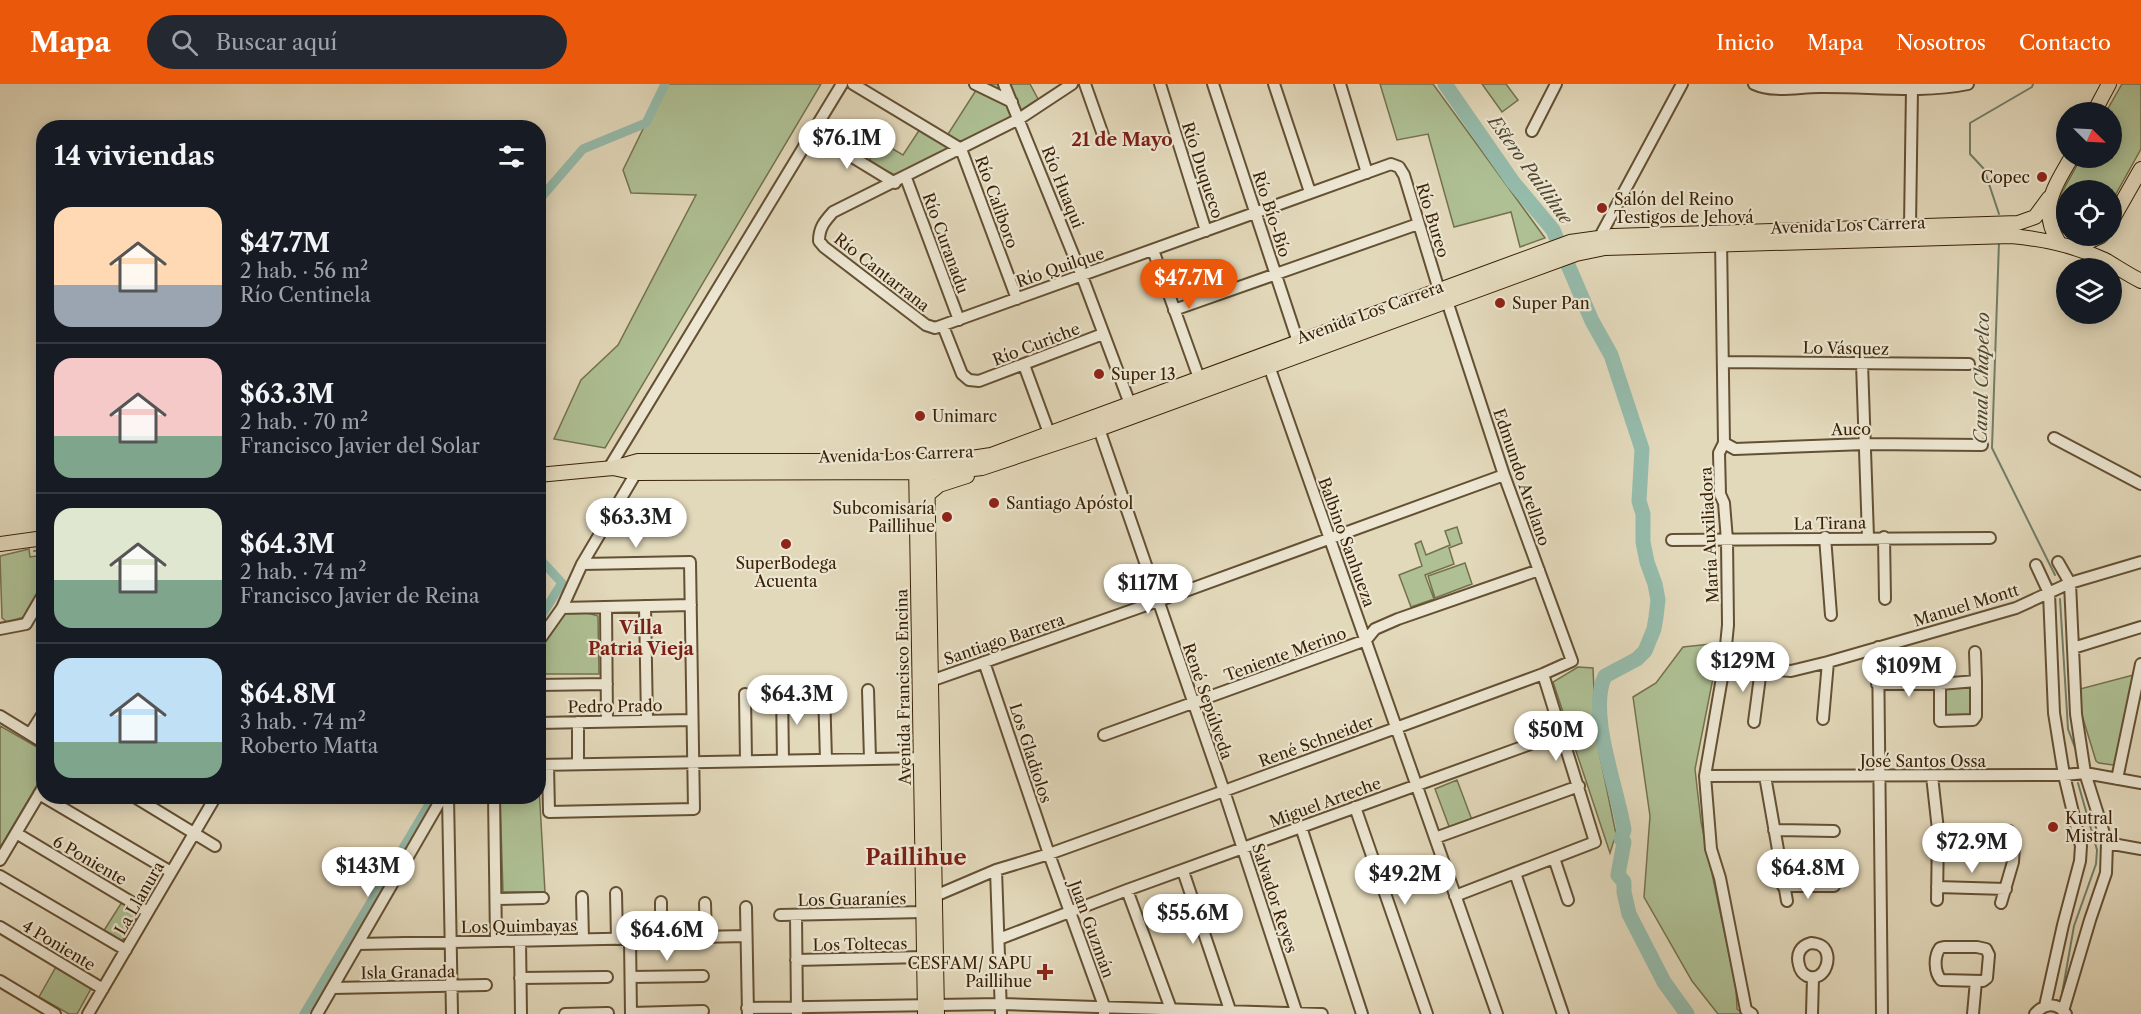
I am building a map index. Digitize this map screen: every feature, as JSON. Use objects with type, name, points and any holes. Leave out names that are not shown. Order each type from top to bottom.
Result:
[{"type":"main road","points":[[2099,102],[2109,84]]},
{"type":"main road","name":"Avenida Los Carrera","points":[[1573,248],[1593,251],[1721,239],[1910,226],[2018,223],[2035,217],[2049,198],[2066,168]]},
{"type":"main road","points":[[2122,205],[2141,169]]},
{"type":"main road","points":[[2049,198],[2049,221],[2056,236]]},
{"type":"main road","name":"Avenida Los Carrera","points":[[921,466],[987,456],[1049,433],[1097,423],[1130,404],[1199,378],[1300,348],[1600,237],[1721,239],[2011,236],[2056,242]]},
{"type":"main road","name":"Avenida Los Carrera","points":[[2069,246],[2105,260],[2141,281]]},
{"type":"main road","points":[[2076,248],[2080,246]]},
{"type":"main road","name":"Avenida Los Carrera","points":[[546,474],[637,467],[921,466],[964,471],[999,463],[1097,423],[1269,366],[1300,348]]},
{"type":"main road","points":[[927,495],[939,485],[993,468],[999,463]]},
{"type":"main road","name":"Avenida Francisco Encina","points":[[921,466],[927,495],[925,683]]},
{"type":"main road","name":"Avenida Francisco Encina","points":[[921,466],[926,758],[924,957],[931,1010]]},
{"type":"main road","points":[[1,544],[36,539]]},
{"type":"main road","name":"Avenida Francisco Encina","points":[[926,758],[935,896],[931,1010]]},
{"type":"street","points":[[611,468],[842,84]]},
{"type":"street","points":[[853,84],[962,149]]},
{"type":"street","points":[[975,84],[1012,102]]},
{"type":"street","name":"Río Huaqui","points":[[1004,84],[1082,276],[1130,404]]},
{"type":"street","points":[[813,133],[900,180],[1019,119],[1072,84]]},
{"type":"street","points":[[1084,84],[1103,135]]},
{"type":"street","name":"Río Duqueco","points":[[1160,84],[1206,231]]},
{"type":"street","name":"Río Bío-Bío","points":[[1213,84],[1300,348]]},
{"type":"street","points":[[1274,84],[1310,192]]},
{"type":"street","points":[[1340,84],[1367,173]]},
{"type":"street","points":[[1532,131],[1556,84]]},
{"type":"street","points":[[1593,251],[1682,84]]},
{"type":"street","points":[[1754,84],[1765,89],[1818,85],[1912,88],[1955,87],[1968,84]]},
{"type":"street","points":[[1910,226],[1912,88]]},
{"type":"street","name":"Río Caliboro","points":[[962,149],[1017,298]]},
{"type":"street","name":"Río Quilque","points":[[943,326],[1391,164]]},
{"type":"street","name":"Río Bureo","points":[[1391,164],[1399,167],[1404,175],[1443,296]]},
{"type":"street","name":"Río Cantarrana","points":[[900,180],[833,212],[822,224],[819,241],[926,326],[935,328],[943,326]]},
{"type":"street","name":"Río Curanadu","points":[[900,180],[958,320]]},
{"type":"street","points":[[1174,310],[1418,224]]},
{"type":"street","name":"María Auxiliadora","points":[[1721,239],[1724,443],[1719,453],[1720,494],[1724,503],[1727,540],[1728,625],[1724,666],[1705,776],[1712,849],[1749,1012]]},
{"type":"street","points":[[1153,250],[1199,378]]},
{"type":"street","name":"Edmundo Arellano","points":[[1443,296],[1504,475],[1572,661]]},
{"type":"street","name":"Río Curiche","points":[[943,326],[962,374],[969,380],[979,381],[1103,334]]},
{"type":"street","name":"Lo Vásquez","points":[[1723,362],[1969,364]]},
{"type":"street","points":[[1862,363],[1868,537]]},
{"type":"street","points":[[1024,365],[1049,433]]},
{"type":"street","name":"Balbino Sanhueza","points":[[1269,366],[1497,1014]]},
{"type":"street","name":"René Sepúlveda","points":[[1097,423],[1224,791]]},
{"type":"street","points":[[2054,438],[2141,484]]},
{"type":"street","name":"Auco","points":[[1724,443],[1735,449],[1865,444],[1982,445]]},
{"type":"street","points":[[546,631],[562,608],[582,564],[637,467]]},
{"type":"street","name":"Santiago Barrera","points":[[925,683],[1504,475]]},
{"type":"street","points":[[606,524],[662,521]]},
{"type":"street","points":[[1825,537],[1831,615]]},
{"type":"street","name":"La Tirana","points":[[1672,540],[1825,537],[1990,538]]},
{"type":"street","points":[[1884,537],[1885,599]]},
{"type":"street","points":[[546,788],[549,812],[694,809],[690,562],[582,564]]},
{"type":"street","points":[[2035,1014],[2045,1006],[2055,1006],[2065,1012],[2090,920],[2106,873],[2108,843],[2085,773],[2076,714],[2070,583],[2058,562]]},
{"type":"street","name":"Manuel Montt","points":[[1724,666],[1791,671],[1828,662],[2016,608],[2070,583],[2141,562]]},
{"type":"street","points":[[2036,565],[2049,593],[2054,713],[2064,775],[2081,846],[2080,861],[2045,1006]]},
{"type":"street","name":"Teniente Merino","points":[[1104,735],[1366,640],[1375,629],[1398,619],[1539,570]]},
{"type":"street","points":[[562,608],[691,605]]},
{"type":"street","points":[[645,606],[647,721]]},
{"type":"street","points":[[0,629],[26,624],[36,607]]},
{"type":"street","points":[[606,607],[607,722]]},
{"type":"street","points":[[2073,648],[2141,627]]},
{"type":"street","points":[[1878,647],[1882,1014]]},
{"type":"street","points":[[1940,684],[1940,721],[1970,721],[1976,716],[1975,652]]},
{"type":"street","name":"René Schneider","points":[[935,896],[996,870],[1049,854],[1224,791],[1543,674],[1572,661]]},
{"type":"street","name":"Los Gladiolos","points":[[984,662],[1049,854]]},
{"type":"street","points":[[1823,719],[1828,662]]},
{"type":"street","points":[[2117,778],[2141,664]]},
{"type":"street","points":[[1754,722],[1761,669]]},
{"type":"street","points":[[1455,896],[1595,842],[1543,674]]},
{"type":"street","points":[[1877,684],[1940,684],[1976,681]]},
{"type":"street","points":[[546,685],[607,684]]},
{"type":"street","points":[[824,690],[826,760]]},
{"type":"street","points":[[868,690],[870,759]]},
{"type":"street","points":[[782,691],[783,760]]},
{"type":"street","points":[[745,694],[746,761]]},
{"type":"street","points":[[0,716],[36,738]]},
{"type":"street","name":"Pedro Prado","points":[[546,723],[692,720]]},
{"type":"street","points":[[578,722],[578,764]]},
{"type":"street","points":[[30,734],[36,725]]},
{"type":"street","name":"Miguel Arteche","points":[[999,939],[1127,890],[1561,733]]},
{"type":"street","points":[[546,765],[926,758]]},
{"type":"street","name":"José Santos Ossa","points":[[1705,776],[2064,775],[2085,773],[2141,783]]},
{"type":"street","points":[[1766,776],[1786,901]]},
{"type":"street","points":[[1932,776],[1938,830],[1937,900]]},
{"type":"street","points":[[1435,838],[1579,786]]},
{"type":"street","name":"Salvador Reyes","points":[[1224,791],[1297,1014]]},
{"type":"street","points":[[0,860],[36,799]]},
{"type":"street","points":[[63,804],[171,872]]},
{"type":"street","points":[[146,804],[215,846]]},
{"type":"street","name":"La Llanura","points":[[88,1014],[211,804]]},
{"type":"street","points":[[316,1014],[438,804]]},
{"type":"street","points":[[448,804],[452,1014]]},
{"type":"street","points":[[494,804],[496,941]]},
{"type":"street","points":[[1356,807],[1427,1014]]},
{"type":"street","points":[[1301,827],[1362,1014]]},
{"type":"street","points":[[1774,830],[1834,831]]},
{"type":"street","points":[[1938,830],[2009,831],[2014,845],[2013,862],[2001,903]]},
{"type":"street","name":"6 Poniente","points":[[16,833],[148,912]]},
{"type":"street","points":[[2108,843],[2141,849]]},
{"type":"street","name":"Juan Guzmán","points":[[1049,854],[1104,1010]]},
{"type":"street","points":[[1554,858],[1568,900]]},
{"type":"street","points":[[996,870],[1001,1009]]},
{"type":"street","points":[[1183,871],[1230,1011]]},
{"type":"street","points":[[1515,873],[1563,1014]]},
{"type":"street","points":[[0,876],[126,950]]},
{"type":"street","points":[[1783,886],[1834,886]]},
{"type":"street","points":[[1938,887],[2006,889]]},
{"type":"street","points":[[1127,890],[1170,1009]]},
{"type":"street","points":[[616,893],[617,939]]},
{"type":"street","points":[[924,912],[935,896]]},
{"type":"street","points":[[582,897],[583,939]]},
{"type":"street","points":[[496,899],[543,898]]},
{"type":"street","points":[[661,902],[661,938]]},
{"type":"street","points":[[705,903],[706,937]]},
{"type":"street","points":[[746,907],[748,1011],[1170,1009],[1322,1014]]},
{"type":"street","name":"Los Guaraníes","points":[[780,915],[924,912]]},
{"type":"street","points":[[795,915],[797,1011]]},
{"type":"street","name":"4 Poniente","points":[[0,927],[103,989]]},
{"type":"street","name":"Los Quimbayas","points":[[358,944],[746,936]]},
{"type":"street","points":[[630,939],[631,1013],[703,1011]]},
{"type":"street","points":[[520,940],[521,1014]]},
{"type":"street","points":[[1944,947],[1977,947],[1986,950],[1989,955],[1987,978],[1983,981],[1976,981],[1941,980],[1937,975],[1938,951],[1944,947]]},
{"type":"street","name":"Los Toltecas","points":[[796,960],[924,957]]},
{"type":"street","points":[[631,977],[703,976]]},
{"type":"street","points":[[520,978],[607,977]]},
{"type":"street","points":[[1812,1014],[1813,978]]},
{"type":"street","points":[[0,981],[55,1014]]},
{"type":"street","points":[[1973,1014],[1976,981]]},
{"type":"street","name":"Isla Granada","points":[[332,988],[486,985]]},
{"type":"street","points":[[565,1014],[608,1013]]},
{"type":"green space","points":[[665,84],[821,84],[605,448],[554,439],[581,380],[618,345],[696,195],[631,193],[623,170]]},
{"type":"green space","points":[[980,84],[1030,84],[1038,99],[1011,117],[897,176],[868,162],[881,142],[903,155],[920,129],[943,142]]},
{"type":"green space","points":[[1380,84],[1433,84],[1545,238],[1520,247],[1511,212],[1454,227],[1428,134],[1397,140]]},
{"type":"green space","points":[[1482,84],[1506,84],[1518,100],[1502,112]]},
{"type":"green space","points":[[2122,84],[2141,84],[2141,149],[2122,183],[2122,180],[2069,180],[2075,168],[2122,168],[2122,102],[2112,102]]},
{"type":"green space","points":[[2056,203],[2056,225],[2052,220]]},
{"type":"green space","points":[[1457,527],[1462,543],[1449,548],[1454,564],[1425,575],[1434,599],[1411,607],[1399,575],[1422,566],[1415,544],[1421,541],[1426,555],[1450,545],[1445,531]]},
{"type":"green space","points":[[29,549],[30,557],[36,556],[36,596],[24,617],[7,622],[2,618],[0,556]]},
{"type":"green space","points":[[1465,563],[1472,584],[1435,598],[1428,576]]},
{"type":"green space","points":[[564,606],[598,616],[599,674],[546,674],[546,637]]},
{"type":"green space","points":[[1720,643],[1695,769],[1701,822],[1736,987],[1737,1009],[1743,1014],[1718,1014],[1692,981],[1644,897],[1650,816],[1633,697],[1656,683],[1683,647]]},
{"type":"green space","points":[[1578,667],[1593,668],[1596,737],[1616,834],[1610,853],[1553,682]]},
{"type":"green space","points":[[2137,674],[2120,766],[2099,763],[2096,761],[2081,712],[2080,689]]},
{"type":"green space","points":[[1970,685],[1974,689],[1971,719],[1945,718],[1942,688],[1960,688]]},
{"type":"green space","points":[[0,726],[36,746],[36,787],[0,848]]},
{"type":"green space","points":[[1457,780],[1472,820],[1450,829],[1435,789]]},
{"type":"green space","points":[[500,804],[540,804],[545,892],[503,892]]},
{"type":"green space","points":[[122,902],[140,913],[121,943],[103,932]]},
{"type":"green space","points":[[57,965],[93,985],[77,1014],[69,1014],[39,997]]},
{"type":"waterway","points":[[546,192],[583,149],[646,123],[665,84]]},
{"type":"waterway","name":"Estero Paillihue","points":[[1445,84],[1513,182],[1553,230],[1592,321],[1611,355],[1642,449],[1639,501],[1643,514],[1643,542],[1658,600],[1656,617],[1645,651],[1637,659],[1605,676],[1600,692],[1600,710],[1606,752],[1624,830],[1618,875],[1624,882],[1629,914],[1664,982],[1687,1014]]},
{"type":"waterway","name":"Canal Chapelco","points":[[1999,214],[1984,169],[1970,154],[1970,123],[2032,87],[2033,84]]},
{"type":"waterway","name":"Canal Chapelco","points":[[1999,242],[1992,448],[2055,575]]},
{"type":"waterway","points":[[546,566],[562,583],[546,608]]},
{"type":"waterway","points":[[2060,599],[2068,729],[2077,753]]},
{"type":"waterway","name":"Canal Chapelco","points":[[2062,994],[2074,926],[2096,864],[2097,850],[2078,783]]},
{"type":"waterway","points":[[304,1014],[429,804]]},
{"type":"place","name":"Copec","points":[[2042,177]]},
{"type":"place","name":"Salón del Reino Testigos de Jehová","points":[[1602,208]]},
{"type":"place","name":"Super Pan","points":[[1500,303]]},
{"type":"place","name":"Super 13","points":[[1099,374]]},
{"type":"place","name":"Unimarc","points":[[920,416]]},
{"type":"place","name":"Santiago Apóstol","points":[[994,503]]},
{"type":"place","name":"Subcomisaría Paillihue","points":[[947,517]]},
{"type":"place","name":"SuperBodega Acuenta","points":[[786,544]]},
{"type":"place","name":"Kutral Mistral","points":[[2053,827]]},
{"type":"place","name":"CESFAM/ SAPU Paillihue","points":[[1045,972]]},
{"type":"district","name":"21 de Mayo","points":[[1122,140]]},
{"type":"district","name":"Villa Patria Vieja","points":[[641,638]]},
{"type":"district","name":"Paillihue","points":[[916,857]]}]
